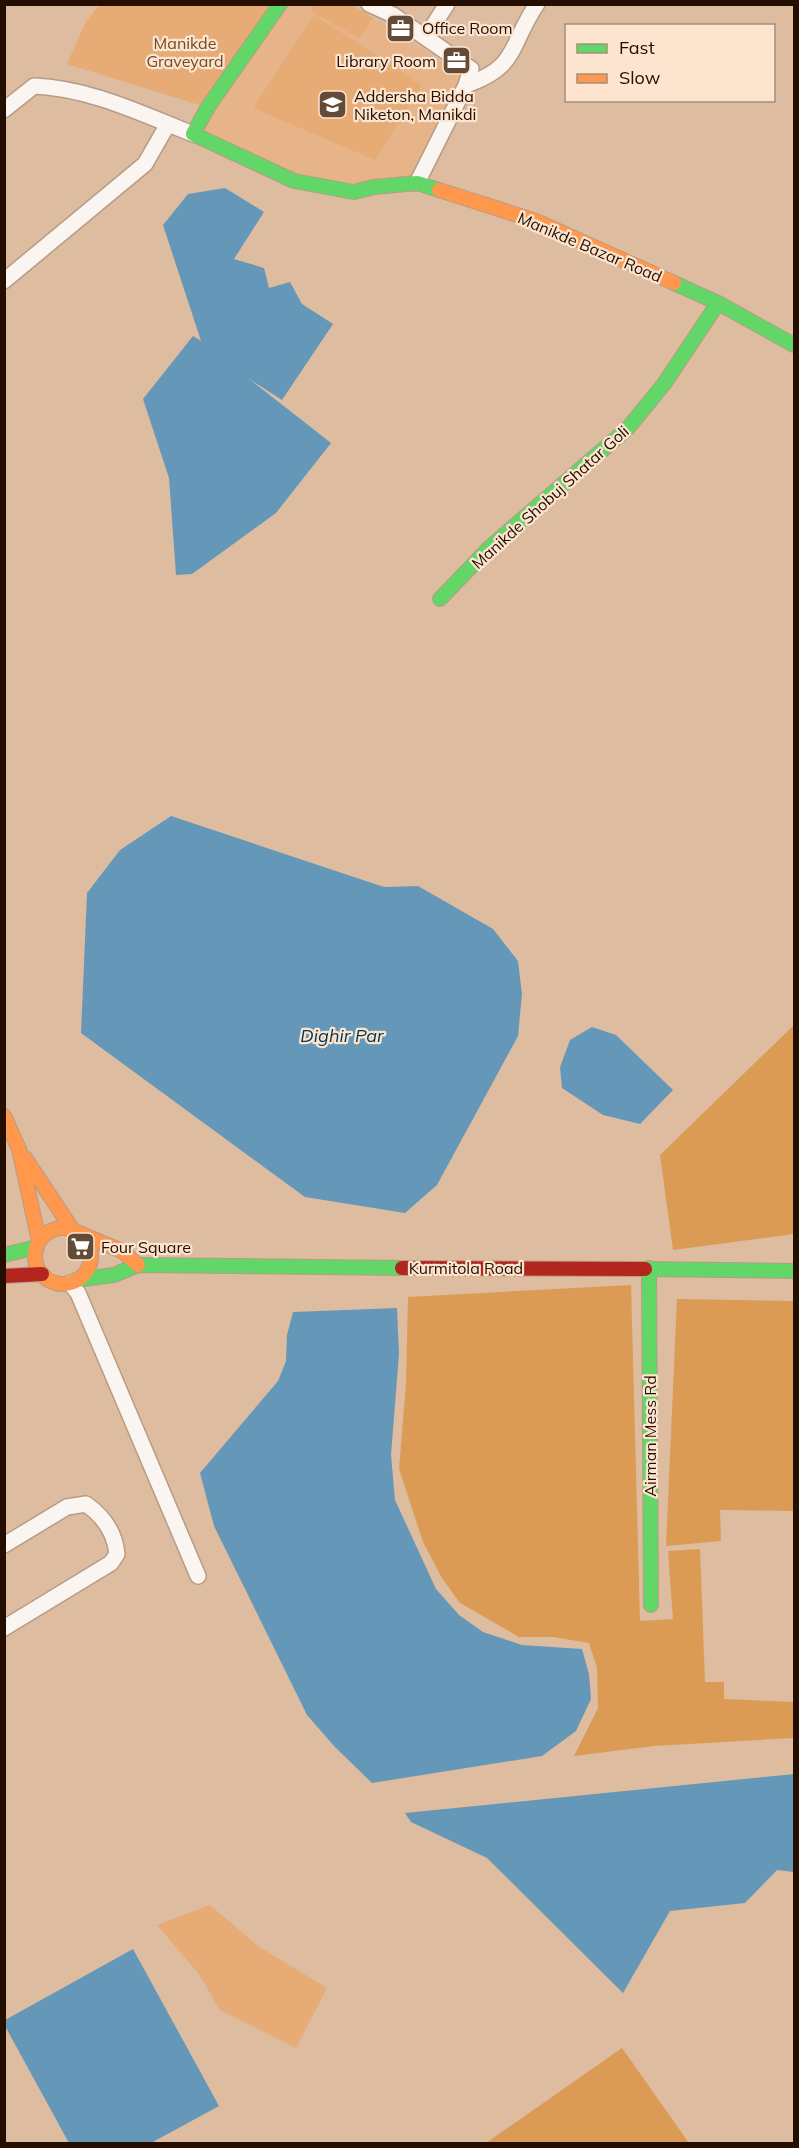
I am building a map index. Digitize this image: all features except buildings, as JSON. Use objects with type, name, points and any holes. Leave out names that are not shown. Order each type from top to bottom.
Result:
[{"type":"street","points":[[4,110],[34,86],[58,87],[119,105],[193,134],[214,98],[280,4]]},
{"type":"street","points":[[369,4],[393,15],[471,69],[466,85],[417,183]]},
{"type":"street","points":[[426,37],[447,4]]},
{"type":"street","points":[[466,85],[491,76],[512,56],[522,26],[537,4]]},
{"type":"street","points":[[4,282],[144,164],[168,124]]},
{"type":"street","name":"Manikde Bazar Road","points":[[193,134],[294,181],[354,192],[374,187],[417,183],[536,220],[718,303],[795,345]]},
{"type":"street","name":"Manikde Shobuj Shatar Goli","points":[[440,599],[489,548],[628,428],[664,384],[718,303]]},
{"type":"street","points":[[4,1116],[19,1149],[76,1232],[88,1243],[90,1264],[84,1273],[73,1281]]},
{"type":"street","points":[[4,1255],[38,1244],[52,1230],[76,1232],[122,1251],[138,1265],[114,1275],[57,1283],[42,1274],[35,1260],[38,1244],[19,1149]]},
{"type":"street","name":"Kurmitola Road","points":[[138,1265],[313,1269],[649,1268],[795,1272]]},
{"type":"street","name":"Airman Mess Rd","points":[[649,1268],[651,1605]]},
{"type":"street","points":[[4,1276],[42,1274]]},
{"type":"street","points":[[73,1281],[198,1576]]},
{"type":"street","points":[[4,1545],[67,1507],[86,1504],[101,1514],[116,1543],[117,1554],[111,1563],[4,1628]]},
{"type":"shaded area","name":"Addersha Bidda Niketon, Manikdi","points":[[287,5],[353,5],[465,77],[409,178],[366,184],[299,177],[199,134]]},
{"type":"shaded area","points":[[794,1025],[794,1234],[673,1250],[660,1155]]},
{"type":"shaded area","points":[[631,1285],[640,1621],[673,1619],[668,1551],[700,1549],[705,1682],[724,1682],[724,1699],[794,1702],[794,1738],[654,1746],[574,1756],[598,1708],[597,1668],[589,1643],[553,1637],[519,1637],[460,1603],[442,1578],[423,1542],[399,1469],[406,1383],[408,1297]]},
{"type":"shaded area","points":[[677,1299],[794,1301],[794,1511],[720,1510],[721,1541],[666,1546]]},
{"type":"shaded area","points":[[622,2048],[689,2143],[486,2143]]},
{"type":"green space","points":[[315,4],[351,5],[373,18],[359,38],[310,11]]},
{"type":"green space","name":"Manikde Graveyard","points":[[99,5],[275,5],[206,107],[67,64],[85,23]]},
{"type":"green space","points":[[314,15],[422,85],[375,160],[253,108]]},
{"type":"green space","points":[[210,1905],[258,1946],[327,1988],[296,2048],[220,2010],[198,1973],[157,1925]]},
{"type":"water","points":[[225,188],[264,212],[234,259],[264,268],[269,288],[290,282],[302,304],[333,324],[282,400],[248,378],[331,443],[276,513],[192,574],[176,575],[169,478],[143,399],[193,336],[201,341],[163,225],[188,194]]},
{"type":"water","name":"Dighir Par","points":[[171,816],[384,887],[418,886],[493,929],[518,961],[522,994],[518,1036],[437,1185],[405,1213],[305,1197],[81,1033],[87,893],[120,850]]},
{"type":"water","points":[[592,1027],[616,1035],[673,1090],[640,1124],[603,1115],[562,1088],[560,1067],[570,1040]]},
{"type":"water","points":[[397,1308],[399,1354],[391,1455],[395,1500],[436,1589],[459,1615],[483,1632],[522,1645],[582,1649],[589,1674],[591,1699],[576,1731],[542,1756],[372,1783],[334,1746],[307,1715],[214,1526],[200,1473],[278,1381],[286,1361],[287,1335],[293,1312]]},
{"type":"water","points":[[794,1774],[794,1872],[777,1870],[745,1903],[670,1911],[623,1993],[487,1858],[411,1822],[405,1813]]},
{"type":"water","points":[[133,1949],[219,2106],[151,2143],[69,2143],[5,2026],[5,2020]]},
{"type":"traffic: fast","points":[[280,4],[208,107],[193,134],[294,181],[354,192],[374,187],[417,183],[439,190]]},
{"type":"traffic: fast","points":[[674,283],[718,303],[794,345]]},
{"type":"traffic: fast","points":[[440,599],[489,548],[628,428],[664,384],[718,303]]},
{"type":"traffic: fast","points":[[4,1255],[37,1247]]},
{"type":"traffic: fast","points":[[76,1280],[114,1275],[138,1265],[402,1268]]},
{"type":"traffic: fast","points":[[649,1268],[651,1605]]},
{"type":"traffic: fast","points":[[645,1269],[794,1271]]},
{"type":"traffic: slow","points":[[439,190],[536,221],[674,283]]},
{"type":"traffic: slow","points":[[4,1116],[19,1149],[39,1241]]},
{"type":"traffic: slow","points":[[25,1158],[72,1229]]},
{"type":"traffic: slow","points":[[63,1228],[78,1233],[86,1241],[91,1256],[86,1271],[78,1279],[63,1284],[48,1279],[40,1271],[35,1256],[40,1241],[48,1233],[63,1228]]},
{"type":"traffic: slow","points":[[81,1234],[122,1251],[138,1265]]},
{"type":"traffic: jam","points":[[402,1268],[645,1269]]},
{"type":"traffic: jam","points":[[4,1276],[42,1274]]},
{"type":"place","name":"Office Room","points":[[401,28]]},
{"type":"place","name":"Library Room","points":[[457,61]]},
{"type":"place","name":"Addersha Bidda Niketon, Manikdi","points":[[333,105]]},
{"type":"place","name":"Four Square","points":[[80,1247]]}]
